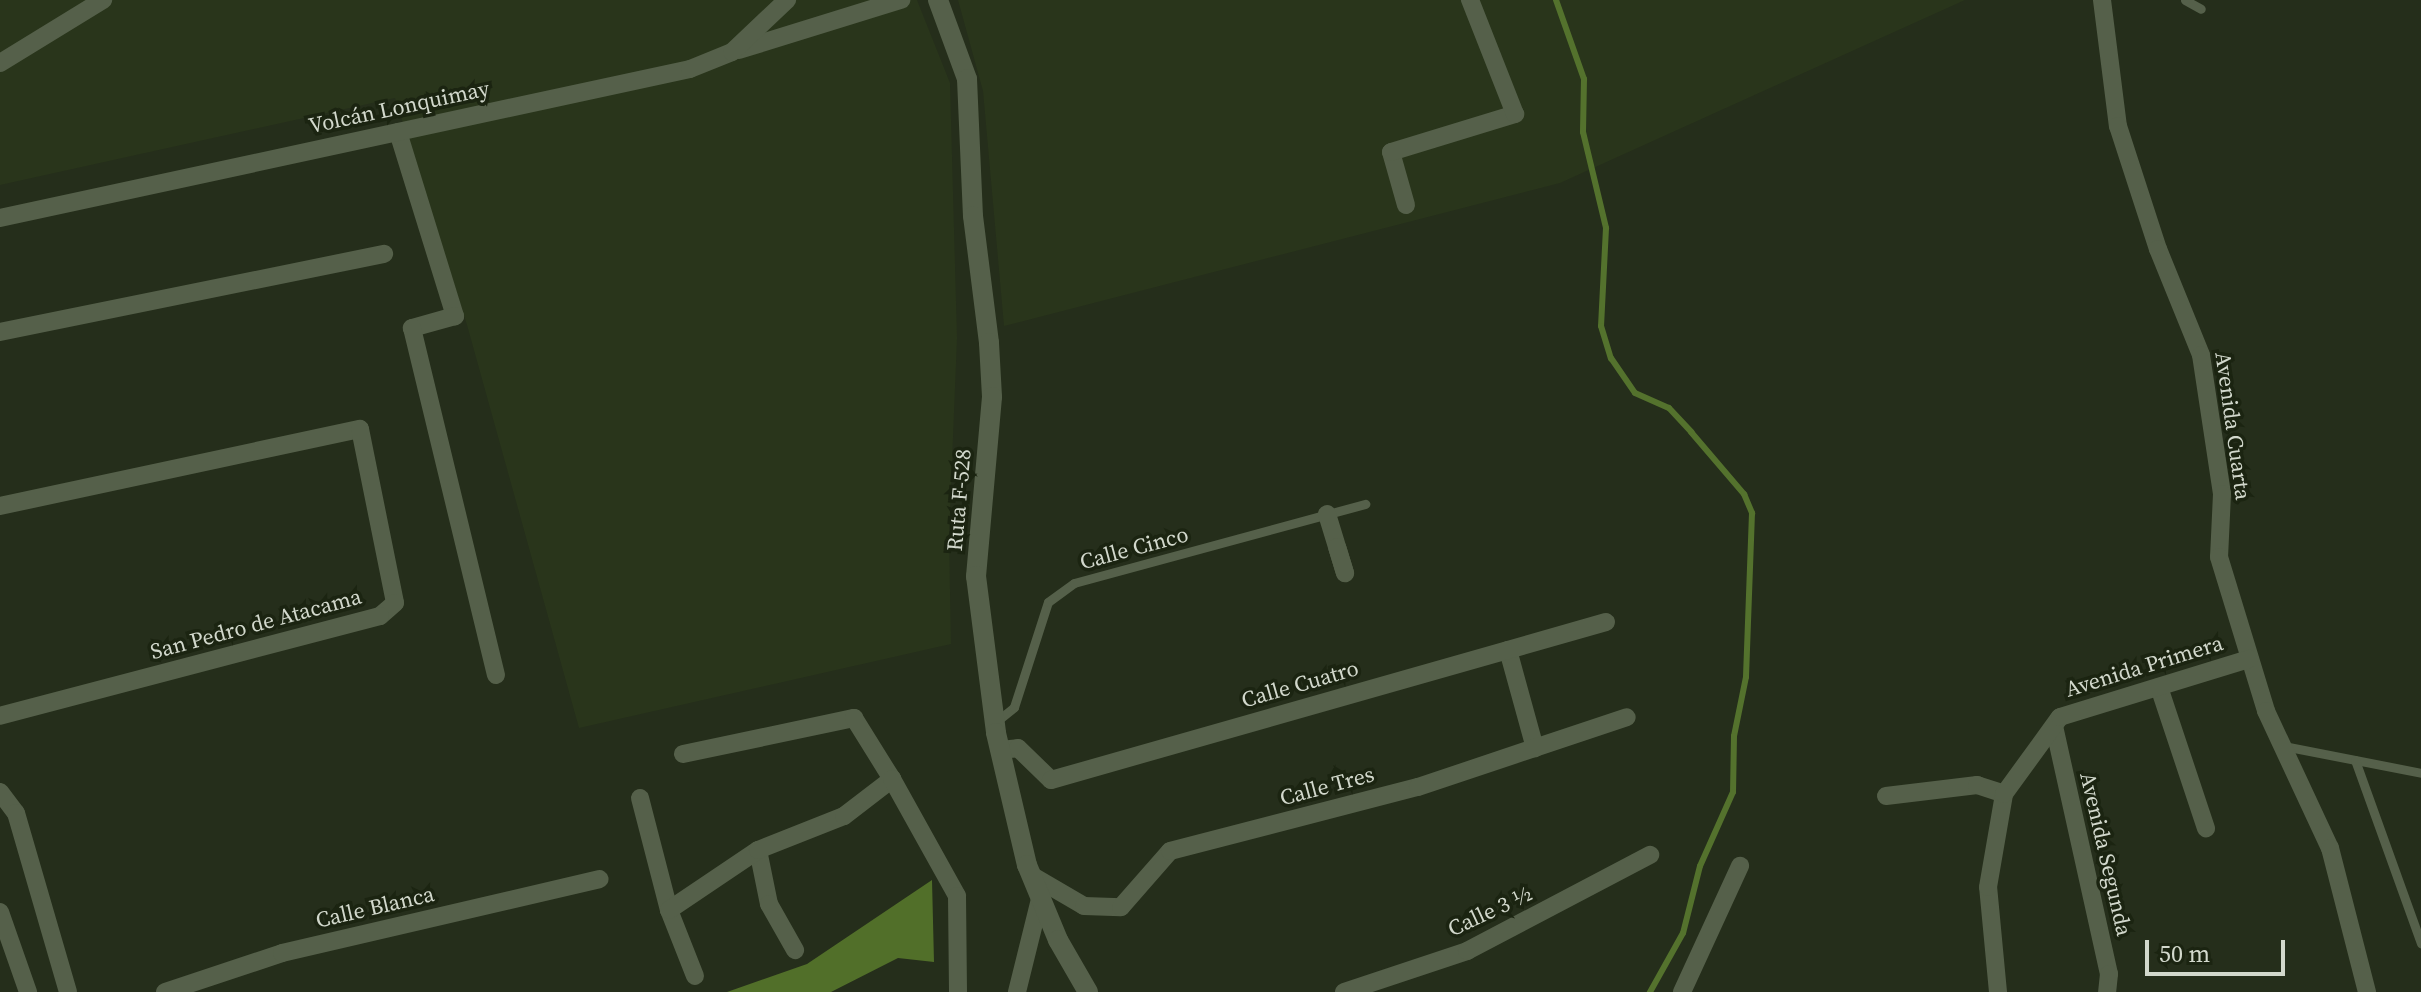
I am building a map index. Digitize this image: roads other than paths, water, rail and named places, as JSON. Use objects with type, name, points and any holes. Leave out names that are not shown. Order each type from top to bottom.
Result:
[{"type":"main road","name":"Ruta F-528","points":[[938,0],[967,79],[973,216],[989,343],[992,397],[976,576],[994,723],[1009,749],[1031,875],[1040,899],[1088,992]]},
{"type":"street","points":[[0,63],[103,0]]},
{"type":"street","name":"Volcán Lonquimay","points":[[0,218],[690,69],[732,52],[787,0]]},
{"type":"street","points":[[732,52],[901,0]]},
{"type":"street","points":[[1406,205],[1391,152],[1515,114],[1470,0]]},
{"type":"street","name":"Avenida Cuarta","points":[[2102,0],[2118,126],[2158,249],[2201,355],[2222,494],[2219,557],[2249,659],[2281,745],[2330,848],[2367,992]]},
{"type":"street","points":[[398,132],[455,316],[412,328],[496,675]]},
{"type":"street","points":[[0,332],[384,254]]},
{"type":"street","name":"San Pedro de Atacama","points":[[0,506],[360,429],[395,603],[380,616],[0,716]]},
{"type":"street","points":[[1327,514],[1345,573],[1337,547]]},
{"type":"street","name":"Calle Cuatro","points":[[1009,749],[1051,780],[1606,622]]},
{"type":"street","points":[[1508,650],[1535,748]]},
{"type":"street","name":"Avenida Primera","points":[[1998,992],[1988,887],[2004,794],[2060,717],[2249,659]]},
{"type":"street","points":[[2159,687],[2206,828]]},
{"type":"street","name":"Calle Tres","points":[[1031,875],[1084,906],[1121,907],[1170,851],[1418,787],[1627,717]]},
{"type":"street","points":[[683,754],[854,718],[957,896],[958,992]]},
{"type":"street","name":"Avenida Segunda","points":[[2054,726],[2108,983],[2116,992]]},
{"type":"street","points":[[669,910],[758,850],[844,816],[892,779]]},
{"type":"street","points":[[1886,796],[1977,785],[2004,794]]},
{"type":"street","points":[[0,792],[16,813],[68,992]]},
{"type":"street","points":[[640,798],[669,910],[695,976]]},
{"type":"street","points":[[758,850],[769,904],[795,950]]},
{"type":"street","name":"Calle 3 ½","points":[[1353,990],[1467,951],[1650,855]]},
{"type":"street","points":[[1682,992],[1740,866]]},
{"type":"street","name":"Calle Blanca","points":[[165,992],[282,953],[599,879]]},
{"type":"street","points":[[1017,992],[1040,899]]},
{"type":"street","points":[[0,912],[3,932],[28,992]]},
{"type":"lane","points":[[2185,0],[2201,9]]},
{"type":"lane","name":"Calle Cinco","points":[[994,723],[1014,707],[1048,602],[1074,583],[1365,504]]},
{"type":"lane","points":[[2281,745],[2421,773]]},
{"type":"lane","points":[[2355,760],[2421,943]]},
{"type":"waterway","points":[[1556,0],[1584,79],[1583,132],[1606,228],[1601,326],[1611,358],[1635,393],[1669,408],[1691,432],[1744,494],[1752,513],[1746,677],[1734,736],[1733,792],[1700,866],[1683,933],[1650,992]]}]
